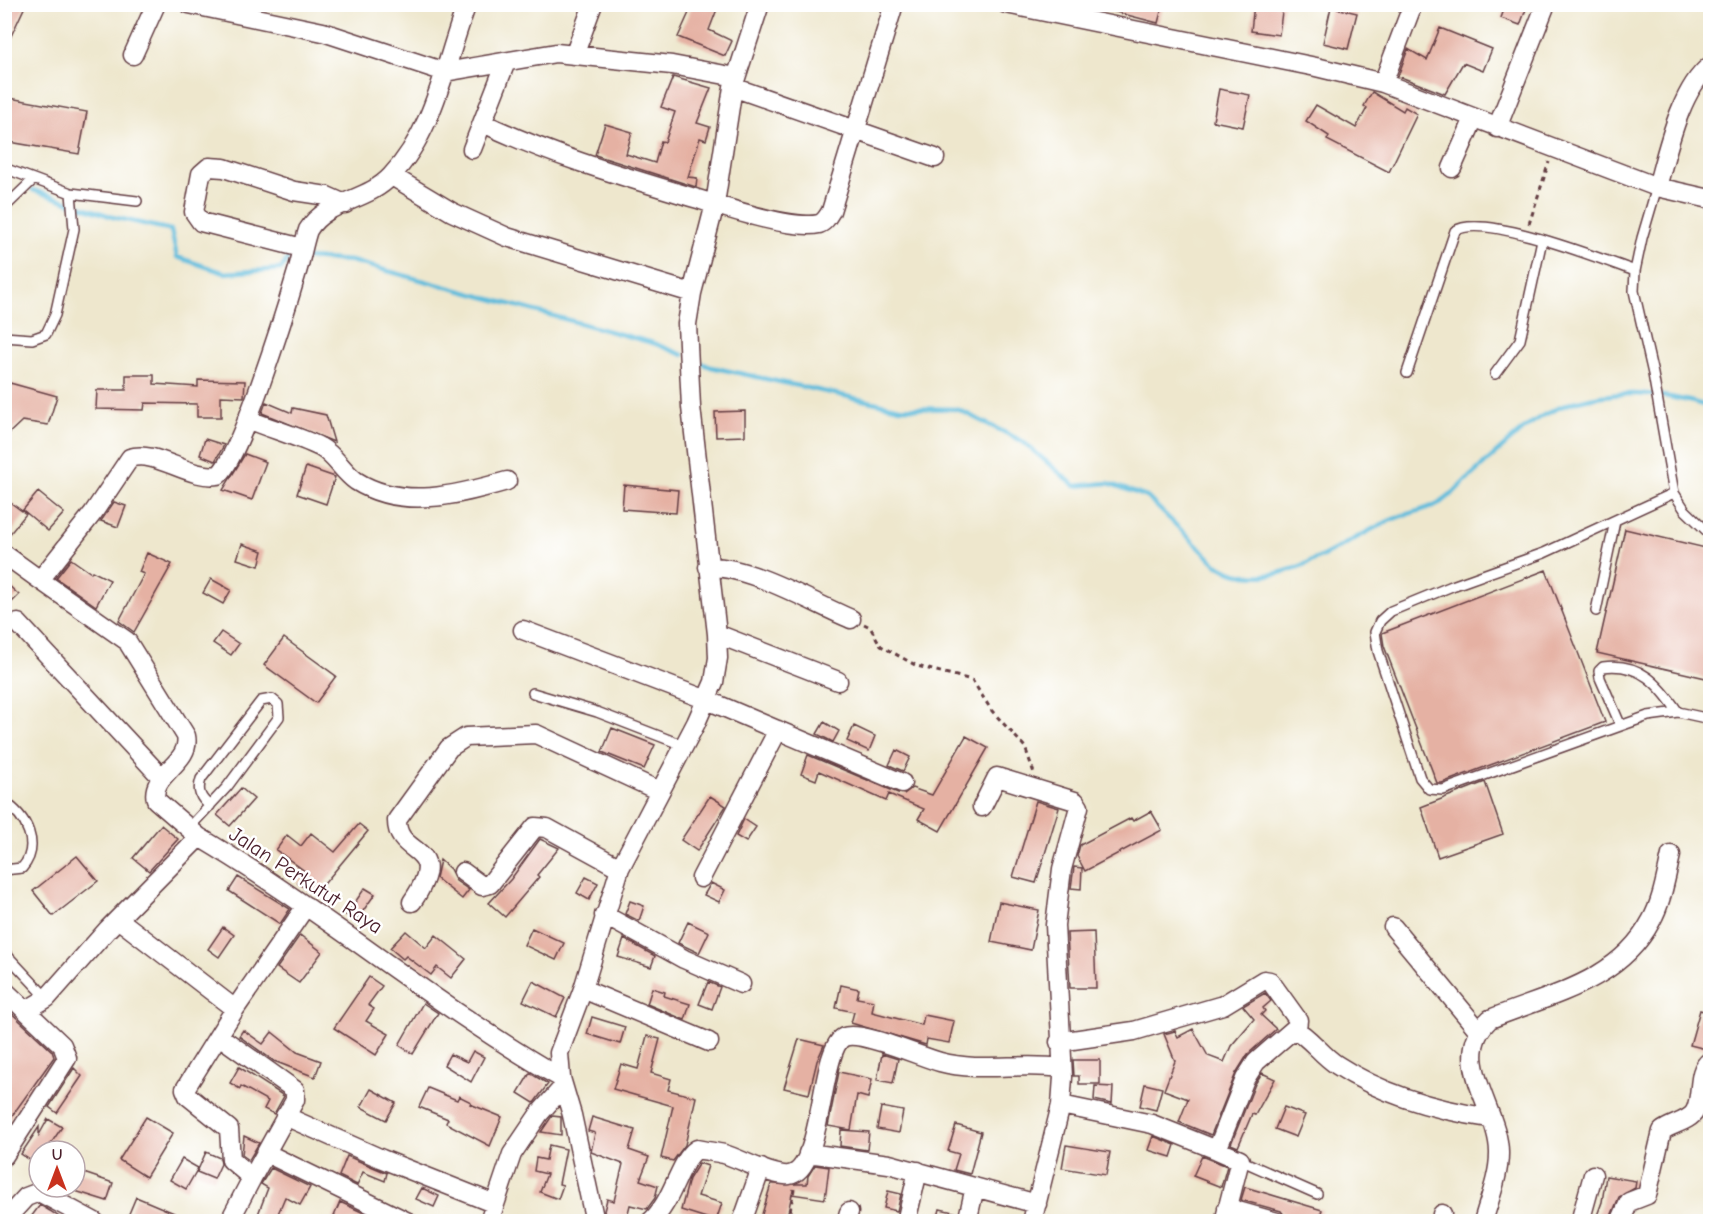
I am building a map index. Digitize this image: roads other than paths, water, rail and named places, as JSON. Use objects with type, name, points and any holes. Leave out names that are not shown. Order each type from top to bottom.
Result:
[{"type":"street","points":[[133,55],[156,4]]},
{"type":"street","points":[[189,4],[233,9],[323,33],[445,72],[549,54],[575,53],[672,65],[735,82],[854,132],[935,158]]},
{"type":"street","points":[[40,580],[93,513],[130,458],[142,456],[205,476],[218,475],[228,466],[247,419],[296,275],[301,250],[314,221],[326,210],[372,192],[392,176],[422,131],[445,72],[467,4]]},
{"type":"street","points":[[575,53],[593,4]]},
{"type":"street","points":[[595,1221],[562,1082],[559,1053],[583,989],[620,868],[685,746],[714,682],[718,658],[717,634],[708,567],[686,341],[692,293],[715,204],[735,82],[760,4]]},
{"type":"street","points":[[483,123],[524,143],[715,204],[789,222],[810,225],[823,222],[831,211],[894,4]]},
{"type":"street","points":[[1006,4],[1316,67],[1383,83],[1657,187],[1710,199]]},
{"type":"street","points":[[1383,83],[1413,4]]},
{"type":"street","points":[[1497,128],[1546,4]]},
{"type":"street","points":[[472,150],[506,62]]},
{"type":"street","points":[[1657,187],[1673,132],[1688,98],[1703,72],[1710,66]]},
{"type":"street","points":[[1452,168],[1474,118]]},
{"type":"street","points":[[301,250],[201,222],[196,218],[194,206],[201,174],[209,167],[224,168],[294,191],[327,196],[345,204]]},
{"type":"street","points":[[392,176],[452,212],[507,237],[692,293]]},
{"type":"street","points":[[247,419],[319,447],[333,456],[355,480],[389,495],[431,497],[507,481]]},
{"type":"street","points":[[4,554],[115,630],[138,657],[186,736],[188,744],[186,752],[162,778],[156,789],[156,800],[193,833]]},
{"type":"street","points":[[708,567],[721,567],[744,573],[851,619]]},
{"type":"street","points":[[18,623],[162,778]]},
{"type":"street","points":[[523,630],[707,700],[902,783]]},
{"type":"street","points":[[717,634],[838,681]]},
{"type":"street","points":[[701,878],[778,730]]},
{"type":"street","points":[[412,902],[425,880],[428,868],[425,858],[400,835],[397,819],[449,748],[458,740],[491,734],[536,734],[659,791]]},
{"type":"street","points":[[808,1153],[859,1158],[918,1171],[975,1187],[1034,1213],[1061,1105],[1062,1068],[1055,925],[1062,868],[1079,807],[1075,801],[997,777],[982,807]]},
{"type":"street","points":[[463,872],[482,886],[489,884],[535,827],[539,826],[547,828],[620,868]]},
{"type":"street","name":"Jalan Perkutut Raya","points":[[27,1011],[47,998],[193,833],[306,906],[562,1082]]},
{"type":"street","points":[[1483,1221],[1499,1153],[1472,1052],[1479,1031],[1490,1019],[1590,980],[1622,961],[1652,921],[1671,855]]},
{"type":"street","points":[[252,1178],[231,1160],[229,1129],[186,1092],[189,1081],[306,906]]},
{"type":"street","points":[[604,915],[684,959],[741,984]]},
{"type":"street","points":[[118,919],[235,1010]]},
{"type":"street","points":[[1393,927],[1479,1031]]},
{"type":"street","points":[[1059,1042],[1145,1028],[1223,1005],[1264,980],[1270,981],[1298,1020],[1297,1029]]},
{"type":"street","points":[[583,989],[709,1042]]},
{"type":"street","points":[[4,990],[62,1045],[67,1058],[4,1156]]},
{"type":"street","points":[[1217,1150],[1245,1079],[1256,1062],[1292,1029],[1297,1029],[1334,1063],[1385,1092],[1431,1106],[1490,1118]]},
{"type":"street","points":[[219,1036],[294,1088],[295,1100],[229,1221]]},
{"type":"street","points":[[650,1221],[660,1213],[675,1188],[689,1155],[697,1149],[725,1154],[761,1168],[790,1175],[804,1165],[823,1104],[832,1056],[837,1042],[843,1038],[862,1037],[941,1062],[970,1068],[1048,1066],[1062,1068]]},
{"type":"street","points":[[1620,1221],[1629,1202],[1647,1194],[1662,1131],[1694,1113],[1704,1068],[1710,1061]]},
{"type":"street","points":[[489,1221],[512,1154],[562,1082]]},
{"type":"street","points":[[1061,1105],[1152,1124],[1240,1160],[1225,1215],[1277,1221]]},
{"type":"street","points":[[285,1116],[382,1159],[495,1204]]},
{"type":"street","points":[[266,1153],[408,1221]]},
{"type":"street","points":[[742,1221],[761,1168]]},
{"type":"street","points":[[906,1221],[918,1171]]},
{"type":"street","points":[[1580,1221],[1593,1175]]},
{"type":"street","points":[[967,1221],[975,1187]]},
{"type":"street","points":[[4,1221],[26,1197],[39,1192],[95,1221]]},
{"type":"lane","points":[[4,168],[71,193],[137,201]]},
{"type":"lane","points":[[4,208],[33,180]]},
{"type":"lane","points":[[1657,187],[1635,270],[1634,291],[1653,374],[1674,493],[1685,510],[1710,534]]},
{"type":"lane","points":[[4,337],[32,339],[46,334],[55,315],[75,229],[71,193]]},
{"type":"lane","points":[[1407,373],[1455,231],[1461,227],[1476,225],[1525,235],[1635,270]]},
{"type":"lane","points":[[1495,374],[1520,340],[1542,240]]},
{"type":"lane","points":[[1674,493],[1544,553],[1391,611],[1380,621],[1375,632],[1378,651],[1420,778],[1429,789],[1443,790],[1620,724],[1678,712],[1710,719]]},
{"type":"lane","points":[[1596,611],[1614,522]]},
{"type":"lane","points":[[1620,724],[1600,678],[1599,671],[1603,667],[1620,667],[1649,675],[1678,712]]},
{"type":"lane","points":[[533,693],[597,712],[685,746]]},
{"type":"lane","points":[[193,833],[210,806],[279,717],[278,704],[272,699],[261,701],[201,779],[198,788],[202,800],[210,806]]},
{"type":"lane","points":[[4,802],[18,810],[29,828],[31,843],[30,859],[22,868],[4,870]]},
{"type":"lane","points":[[4,952],[47,998]]},
{"type":"lane","points":[[1240,1160],[1317,1194]]},
{"type":"waterway","points":[[33,190],[113,217],[171,230],[177,257],[225,273],[281,269],[289,257],[298,257]]},
{"type":"waterway","points":[[306,258],[351,261],[653,343],[683,355]]},
{"type":"waterway","points":[[694,360],[711,367],[900,408],[957,409],[1022,441],[1075,486],[1108,483],[1147,497],[1216,564],[1238,574],[1260,576],[1283,572],[1305,564],[1391,520],[1443,501],[1524,429],[1544,415],[1566,405],[1589,398],[1638,394],[1687,400],[1710,407]]}]
